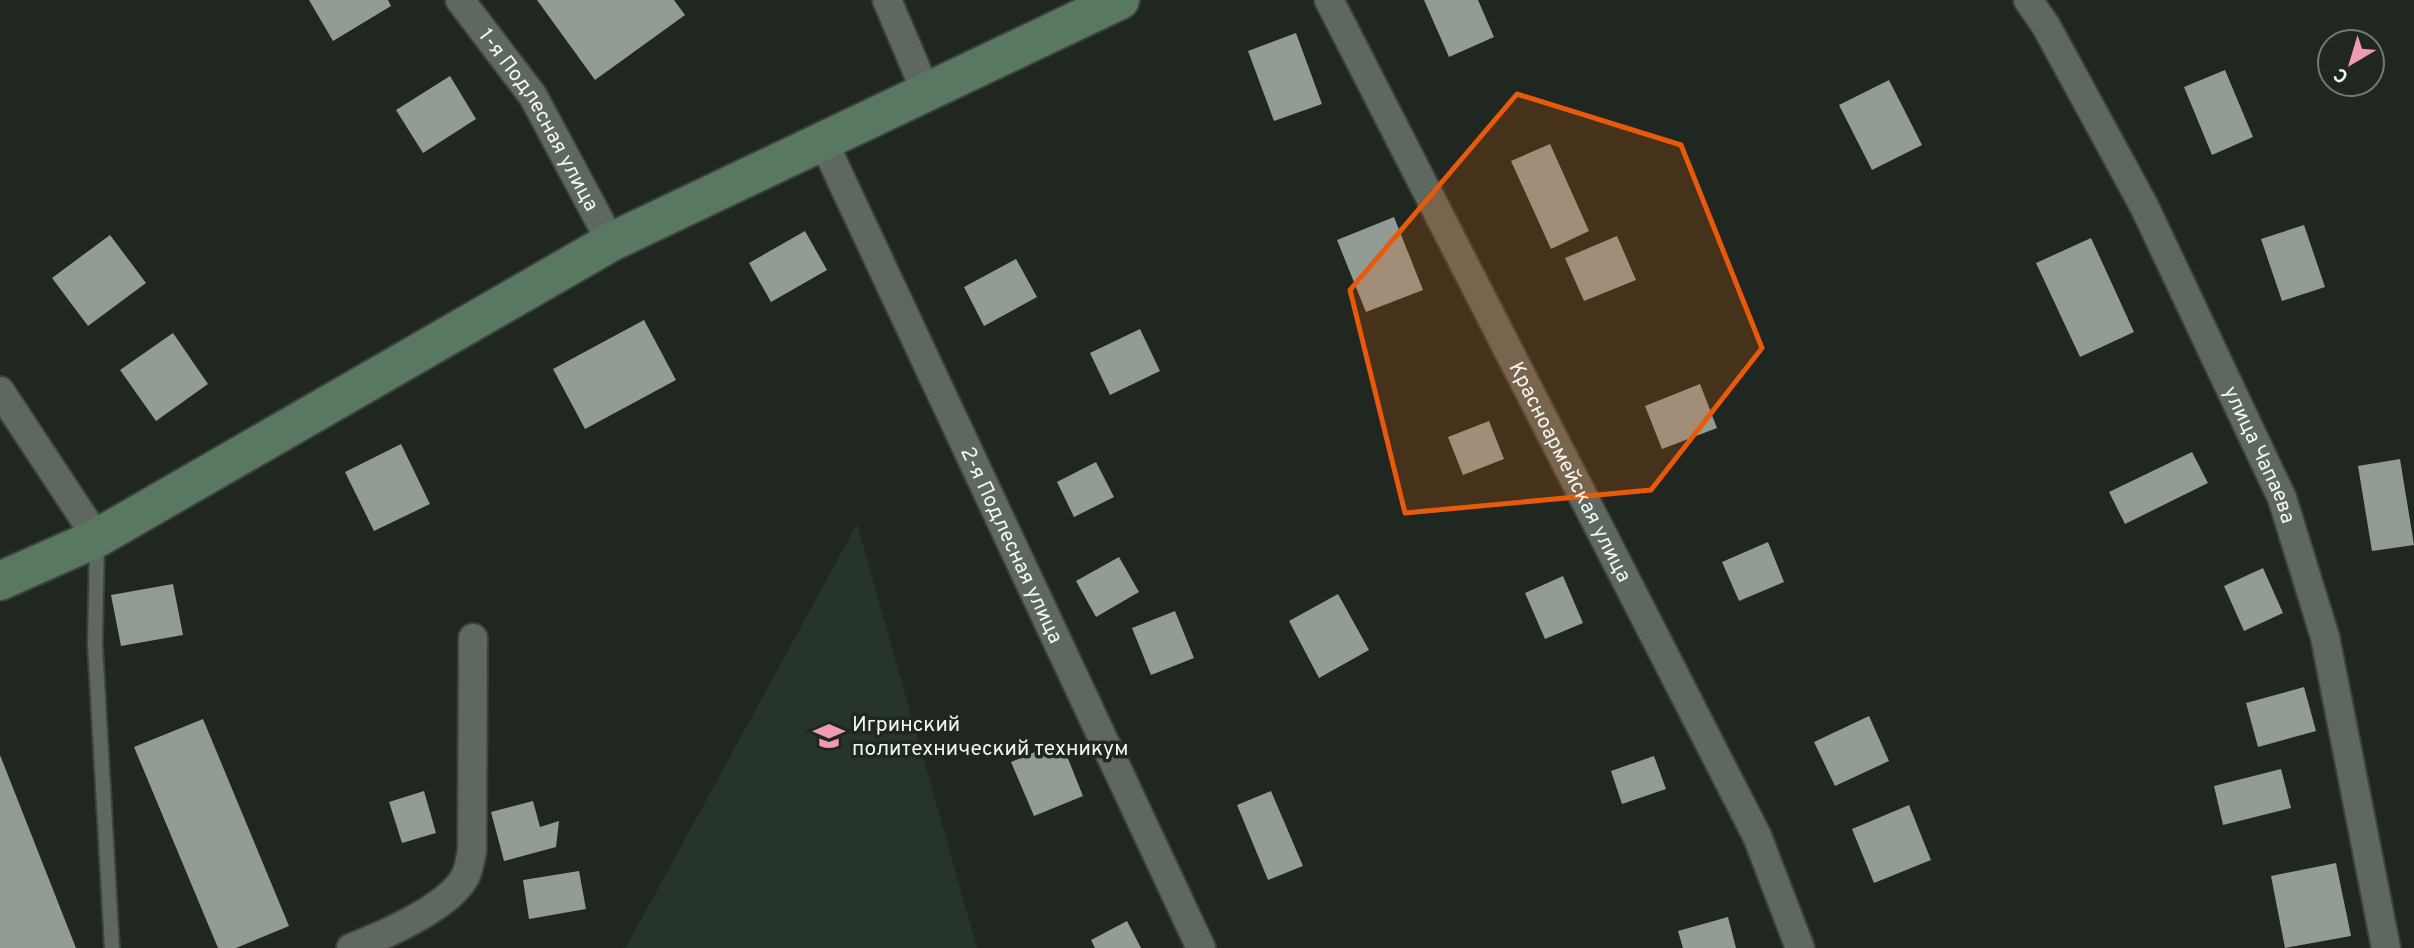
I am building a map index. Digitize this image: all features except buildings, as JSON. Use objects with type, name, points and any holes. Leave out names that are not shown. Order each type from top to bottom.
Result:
[{"type":"street","name":"1-я Подлесная улица","points":[[460,0],[533,96],[611,242]]},
{"type":"street","points":[[887,0],[926,92]]},
{"type":"street","points":[[0,582],[97,538],[611,242],[1120,0]]},
{"type":"street","name":"Красноармейская улица","points":[[1329,0],[1757,836],[1800,948]]},
{"type":"street","name":"улица Чапаева","points":[[2028,0],[2046,26],[2144,206],[2282,498],[2325,637],[2386,948]]},
{"type":"street","name":"2-я Подлесная улица","points":[[823,141],[1200,948]]},
{"type":"street","points":[[0,391],[97,538]]},
{"type":"street","points":[[351,948],[390,933],[424,912],[464,878],[472,851],[473,638]]},
{"type":"lane","points":[[97,538],[94,644],[112,948]]},
{"type":"highlighted area","points":[[1517,94],[1681,145],[1762,348],[1651,490],[1405,513],[1350,290]]},
{"type":"shaded area","name":"Игринский политехнический техникум","points":[[857,524],[977,948],[622,948],[626,947]]},
{"type":"place","name":"Игринский политехнический техникум","points":[[829,736]]}]
